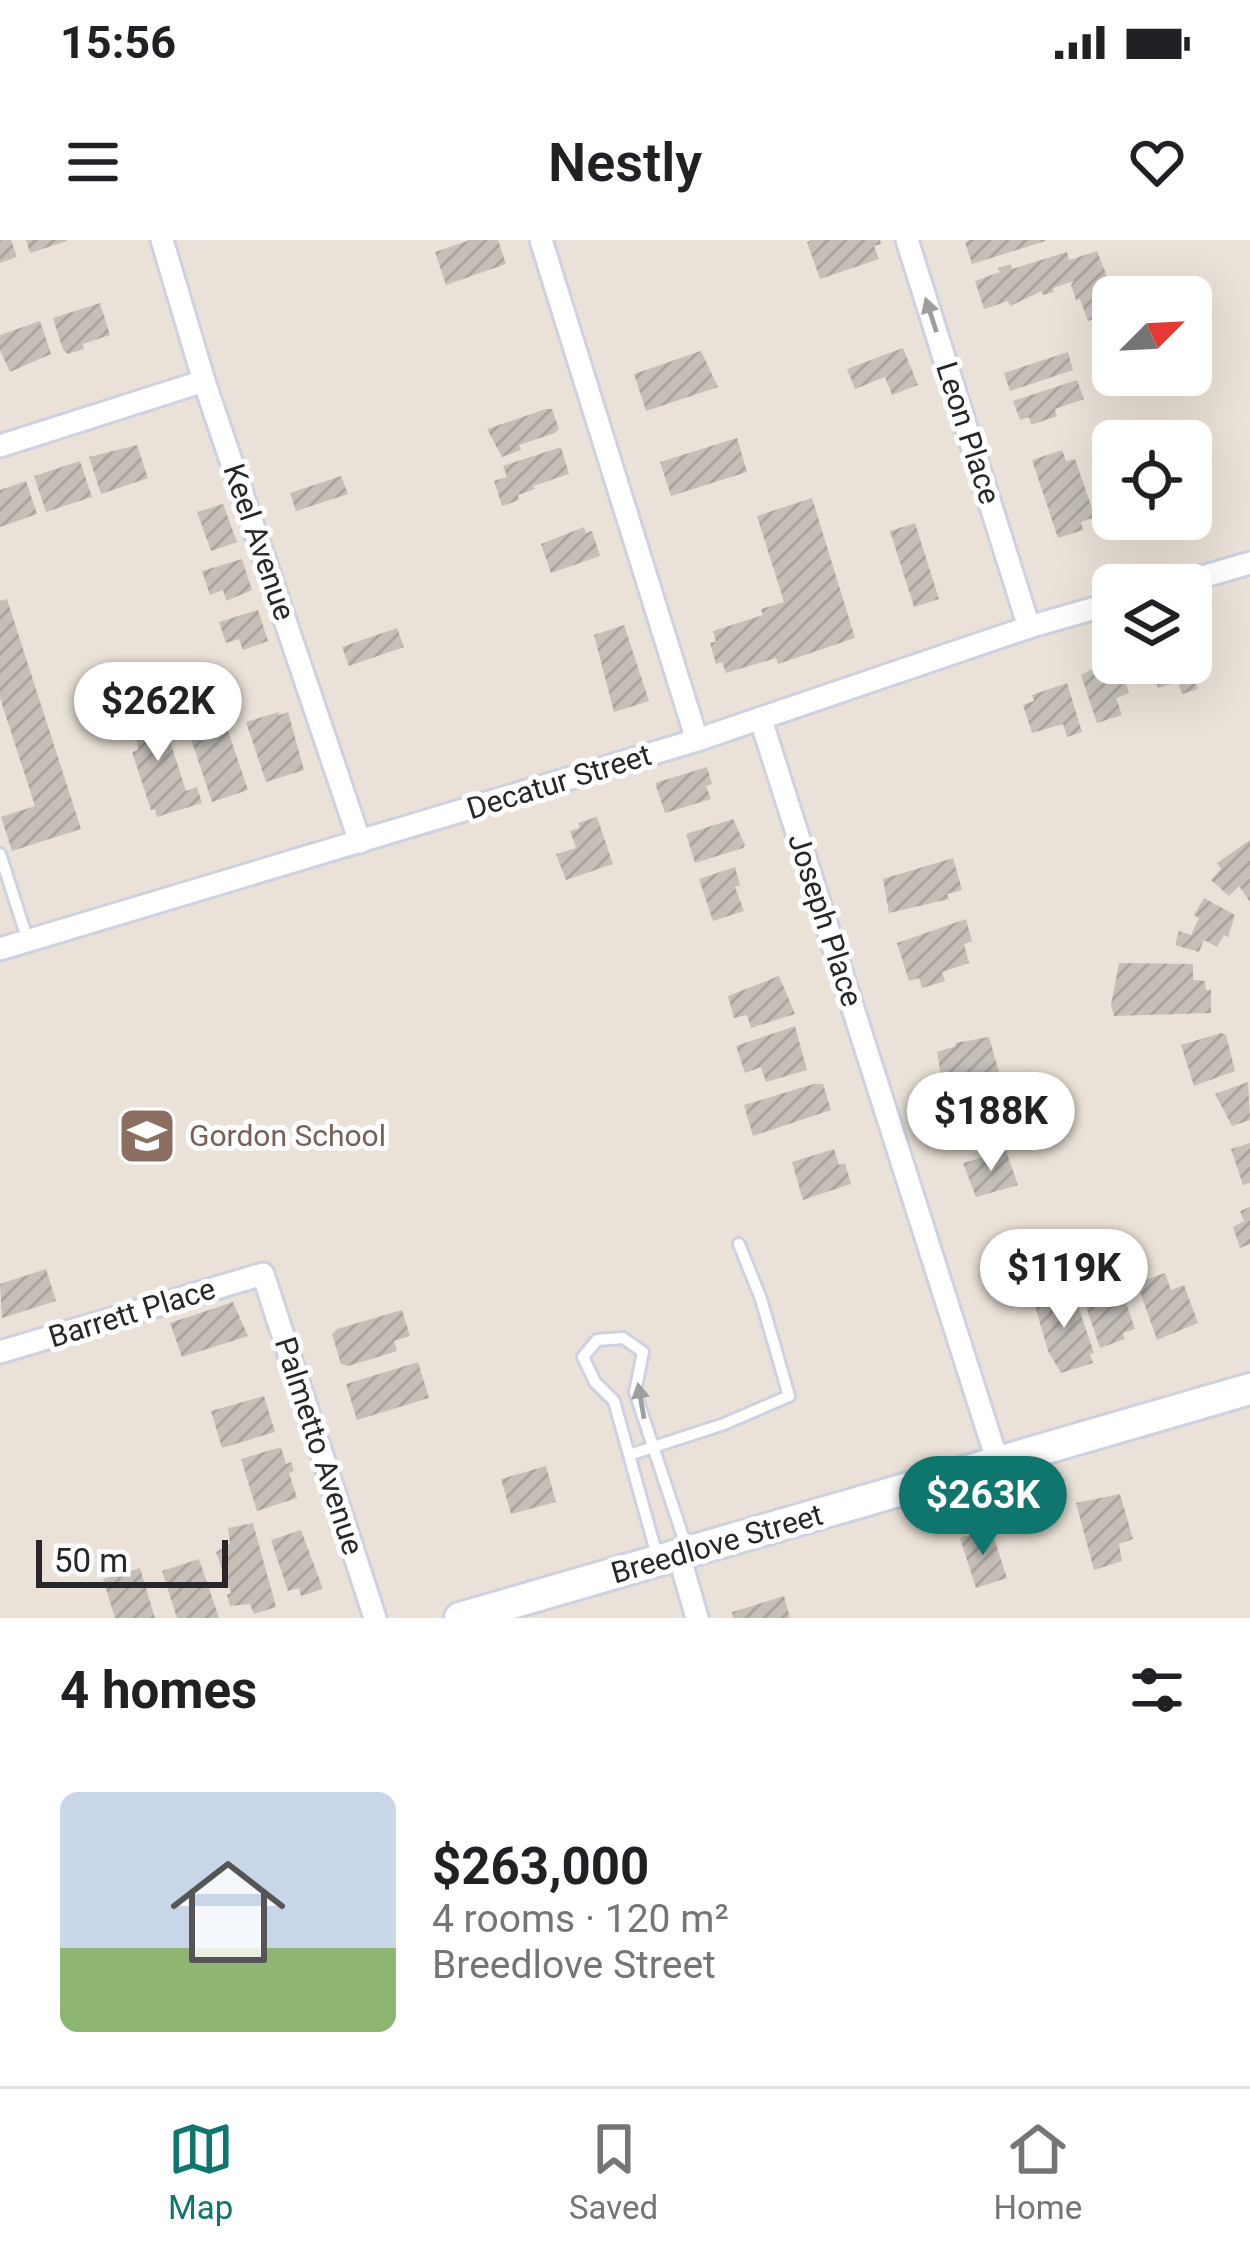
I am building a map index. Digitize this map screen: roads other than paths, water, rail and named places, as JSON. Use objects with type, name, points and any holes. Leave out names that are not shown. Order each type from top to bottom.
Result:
[{"type":"street","name":"Keel Avenue","points":[[162,240],[204,381],[360,842]]},
{"type":"street","points":[[541,240],[697,740]]},
{"type":"street","name":"Leon Place","points":[[907,240],[1029,627]]},
{"type":"street","points":[[0,446],[204,381]]},
{"type":"street","points":[[1212,574],[1250,563]]},
{"type":"street","name":"Decatur Street","points":[[0,949],[697,740],[1092,609]]},
{"type":"street","name":"Joseph Place","points":[[761,720],[998,1463]]},
{"type":"street","name":"Barrett Place","points":[[0,1352],[263,1274]]},
{"type":"street","name":"Palmetto Avenue","points":[[263,1274],[375,1618]]},
{"type":"street","name":"Breedlove Street","points":[[460,1618],[1250,1389]]},
{"type":"street","points":[[675,1556],[697,1618]]},
{"type":"lane","points":[[0,854],[28,941]]},
{"type":"lane","points":[[629,1455],[789,1396],[740,1244]]},
{"type":"lane","points":[[622,1339],[643,1352],[635,1392],[653,1448],[675,1556],[629,1455],[614,1401],[595,1382],[583,1357],[597,1340],[622,1339]]},
{"type":"place","name":"Gordon School","points":[[147,1136]]}]
